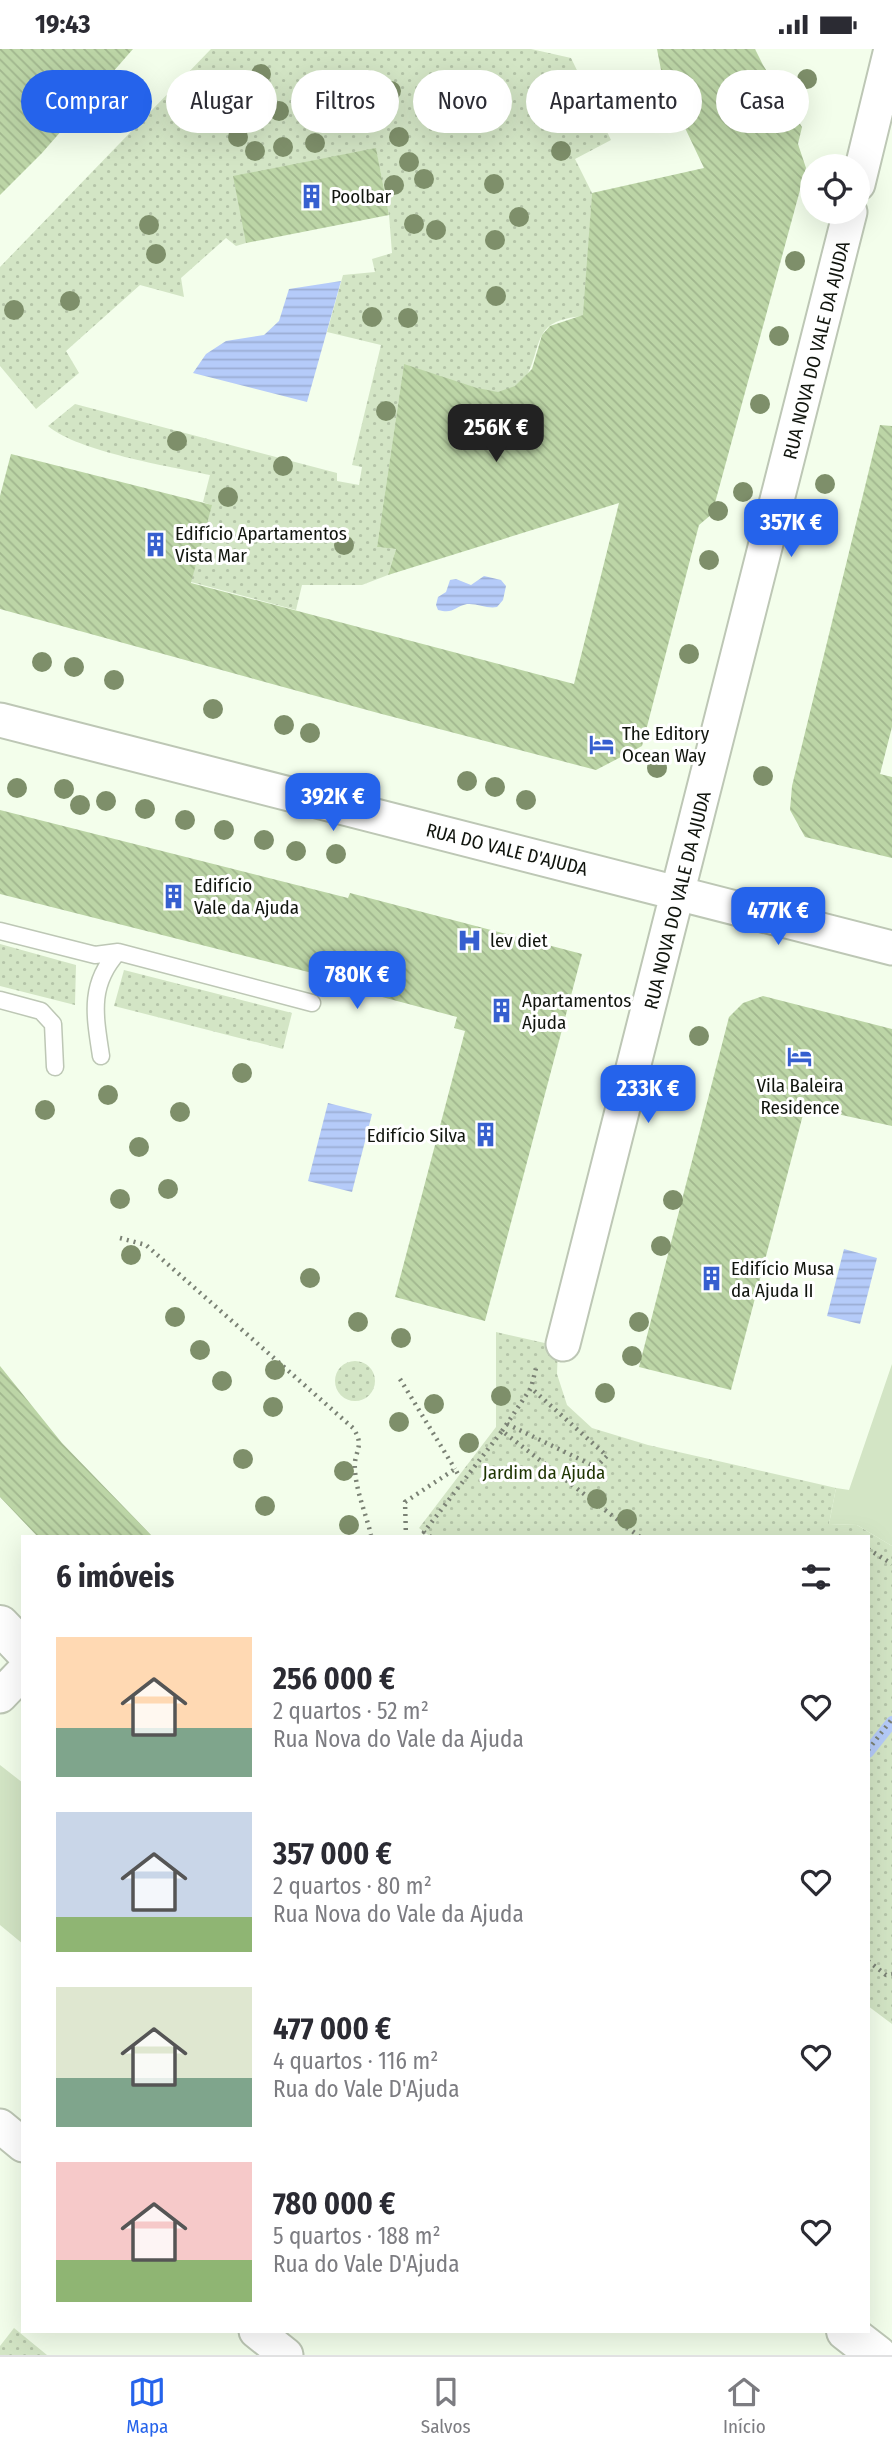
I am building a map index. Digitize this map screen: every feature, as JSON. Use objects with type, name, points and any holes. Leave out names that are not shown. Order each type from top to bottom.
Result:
[{"type":"street","points":[[865,154],[891,49]]},
{"type":"street","name":"RUA NOVA DO VALE DA AJUDA","points":[[563,1344],[847,224]]},
{"type":"street","name":"RUA DO VALE D'AJUDA","points":[[0,719],[892,948]]},
{"type":"street","points":[[0,1625],[21,1647]]},
{"type":"street","points":[[0,1696],[21,1674]]},
{"type":"street","points":[[0,2126],[21,2143]]},
{"type":"street","points":[[258,2333],[286,2355]]},
{"type":"street","points":[[849,2333],[877,2355]]},
{"type":"lane","points":[[0,931],[95,955],[117,952],[312,1003]]},
{"type":"lane","points":[[101,1056],[94,1015],[97,989],[106,966],[117,952]]},
{"type":"lane","points":[[0,1000],[41,1011],[53,1024],[55,1067]]},
{"type":"path","points":[[120,1238],[146,1245],[353,1428],[359,1437],[359,1450],[354,1467],[370,1535]]},
{"type":"path","points":[[429,1535],[425,1532],[508,1424],[531,1388],[537,1365]]},
{"type":"path","points":[[400,1379],[459,1476]]},
{"type":"path","points":[[508,1424],[596,1467],[607,1456],[531,1388]]},
{"type":"path","points":[[502,1431],[637,1535]]},
{"type":"path","points":[[406,1535],[405,1502],[455,1469]]},
{"type":"path","points":[[870,1550],[892,1564]]},
{"type":"path","points":[[870,1747],[892,1719]]},
{"type":"path","points":[[870,1963],[886,1975],[892,1973]]},
{"type":"green space","points":[[211,49],[531,49],[571,58],[577,70],[526,70],[526,133],[608,133],[611,140],[575,159],[592,193],[584,316],[561,320],[548,327],[542,335],[527,374],[521,383],[511,389],[490,391],[404,365],[377,547],[396,549],[388,575],[362,585],[302,585],[296,610],[191,582],[211,505],[203,502],[210,475],[102,451],[62,435],[48,426],[75,404],[337,473],[337,481],[359,485],[362,467],[352,465],[381,345],[327,332],[343,275],[375,272],[372,259],[392,253],[389,215],[376,149],[246,243],[236,246],[226,238],[181,278],[184,297],[140,285],[66,351],[79,373],[36,409],[0,366],[0,267],[130,133],[152,133],[152,110],[166,95],[166,133],[277,133],[277,70],[191,70]]},
{"type":"green space","points":[[0,944],[76,965],[75,1005],[0,986]]},
{"type":"green space","points":[[124,970],[292,1013],[283,1049],[114,1006]]},
{"type":"green space","name":"Jardim da Ajuda","points":[[496,1332],[558,1346],[557,1374],[567,1405],[592,1428],[648,1445],[836,1488],[829,1524],[857,1525],[892,1546],[892,2024],[870,2008],[870,1535],[428,1535],[419,1528],[496,1427]]},
{"type":"green space","points":[[355,1361],[363,1362],[369,1367],[374,1373],[374,1389],[369,1395],[363,1400],[355,1401],[347,1400],[341,1395],[336,1389],[335,1381],[336,1373],[341,1367],[347,1362]]},
{"type":"green space","points":[[892,1364],[892,1546],[857,1525],[829,1524],[836,1488],[849,1490]]},
{"type":"green space","points":[[0,1765],[21,1781],[21,1942],[0,1925]]},
{"type":"green space","points":[[14,2328],[47,2355],[0,2355],[0,2346]]},
{"type":"water","points":[[341,281],[307,402],[193,373],[206,354],[226,341],[264,335],[279,321],[289,289]]},
{"type":"water","points":[[484,576],[501,580],[506,586],[503,600],[497,607],[467,604],[451,611],[438,610],[438,597],[446,592],[450,580],[456,579],[471,585]]},
{"type":"water","points":[[328,1103],[372,1114],[352,1192],[308,1181]]},
{"type":"water","points":[[844,1249],[877,1258],[860,1324],[827,1316]]},
{"type":"building","points":[[0,49],[133,49],[115,70],[21,70],[21,133],[60,133],[0,195]]},
{"type":"building","points":[[657,49],[755,49],[766,70],[716,70],[716,133],[801,133],[798,144],[801,154],[800,190],[712,514],[699,525],[642,746],[596,770],[0,609],[0,496],[11,454],[212,505],[191,583],[574,684],[619,503],[388,575],[396,549],[377,547],[404,364],[477,388],[498,392],[515,386],[532,369],[542,335],[550,326],[583,315],[592,193],[704,168],[687,133],[702,133],[702,70],[661,70]]},
{"type":"building","name":"Poolbar","points":[[376,148],[389,215],[246,243],[233,176]]},
{"type":"building","points":[[880,425],[892,426],[892,727],[880,774],[892,777],[892,858],[805,837],[790,810],[792,786]]},
{"type":"building","points":[[0,810],[348,898],[350,893],[582,954],[485,1321],[395,1297],[465,1031],[454,1028],[457,1017],[326,982],[328,977],[0,894]]},
{"type":"building","points":[[763,996],[892,1029],[892,1126],[805,1107],[731,1390],[639,1367],[729,1017],[743,1003]]},
{"type":"building","points":[[0,1366],[62,1443],[151,1535],[36,1535],[0,1497]]},
{"type":"waterway","points":[[870,1750],[892,1722]]},
{"type":"place","name":"Poolbar","points":[[311,196]]},
{"type":"place","name":"Edifício Apartamentos Vista Mar","points":[[155,544]]},
{"type":"place","name":"The Editory Ocean Way","points":[[602,744]]},
{"type":"place","name":"Edifício Vale da Ajuda","points":[[174,896]]},
{"type":"place","name":"lev diet","points":[[470,940]]},
{"type":"place","name":"Apartamentos Ajuda","points":[[502,1011]]},
{"type":"place","name":"Vila Baleira Residence","points":[[800,1057]]},
{"type":"place","name":"Edifício Silva","points":[[486,1135]]},
{"type":"place","name":"Edifício Musa da Ajuda II","points":[[711,1279]]}]
